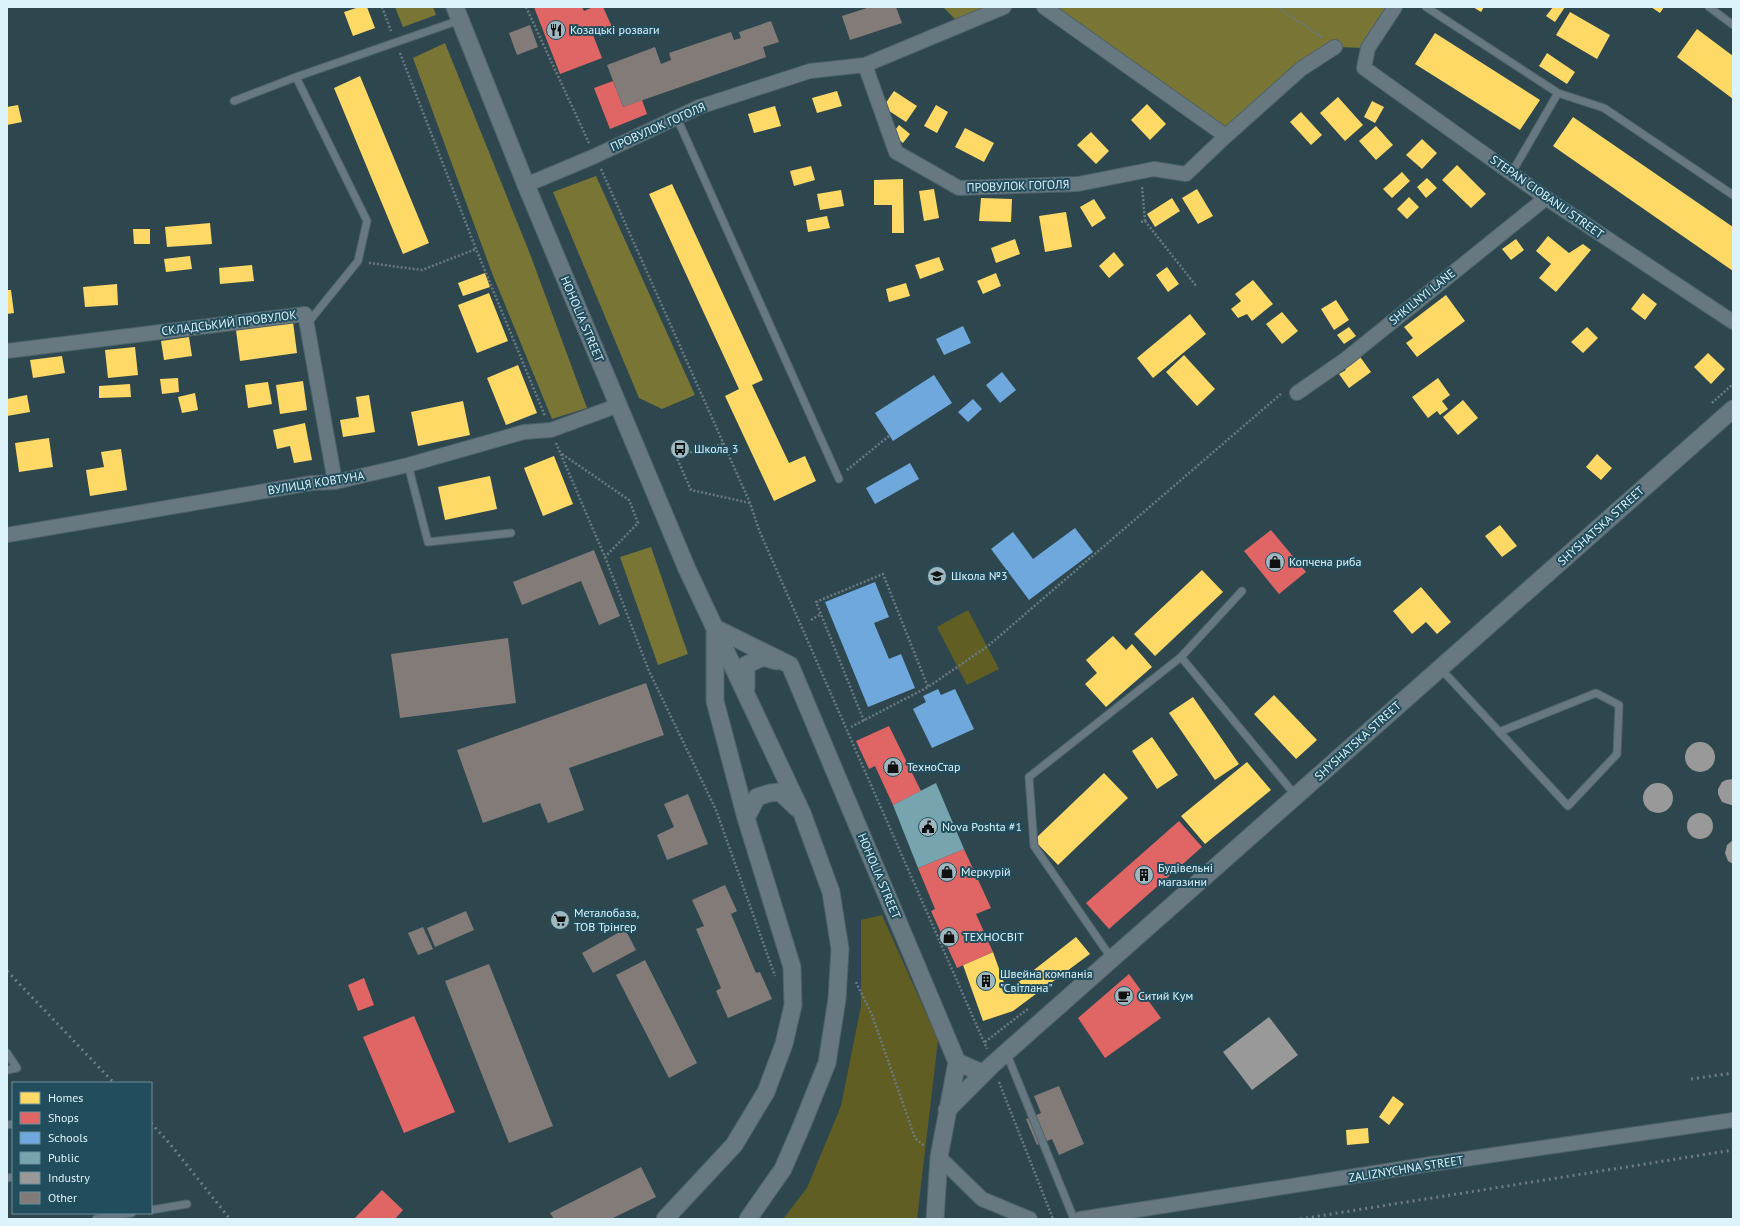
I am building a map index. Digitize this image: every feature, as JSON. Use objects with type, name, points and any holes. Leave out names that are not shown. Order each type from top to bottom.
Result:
[{"type":"street","name":"ПРОВУЛОК ГОГОЛЯ","points":[[526,186],[595,156],[676,116],[699,107],[810,72],[865,64],[1004,7]]},
{"type":"street","points":[[1044,7],[1226,136]]},
{"type":"street","name":"STEPAN CIOBANU STREET","points":[[1396,7],[1368,48],[1364,68],[1511,174],[1733,322]]},
{"type":"street","name":"HOHOLIA STREET","points":[[457,14],[526,186],[687,569],[802,813],[831,892],[840,949],[837,1000],[827,1063],[783,1169],[751,1215]]},
{"type":"street","name":"ПРОВУЛОК ГОГОЛЯ","points":[[865,64],[896,152],[959,188],[1078,184],[1154,169],[1186,174],[1301,69],[1335,46]]},
{"type":"street","name":"SHKILNYI LANE","points":[[1292,391],[1346,359],[1546,198]]},
{"type":"street","name":"СКЛАДСЬКИЙ ПРОВУЛОК","points":[[7,351],[305,314],[335,482]]},
{"type":"street","name":"ВУЛИЦЯ КОВТУНА","points":[[7,535],[312,483],[335,482],[408,465],[524,432],[551,430],[619,405]]},
{"type":"street","name":"SHYSHATSKA STREET","points":[[947,1110],[1006,1052],[1733,409]]},
{"type":"street","points":[[715,628],[790,665]]},
{"type":"street","name":"HOHOLIA STREET","points":[[715,628],[716,701],[746,818]]},
{"type":"street","name":"HOHOLIA STREET","points":[[746,692],[746,665],[763,657],[790,665],[957,1062]]},
{"type":"street","name":"HOHOLIA STREET","points":[[746,818],[757,797],[780,792],[802,813]]},
{"type":"street","points":[[665,1219],[734,1145],[766,1092],[784,1044],[793,1005],[792,967],[746,818]]},
{"type":"street","points":[[935,1219],[939,1157],[957,1062],[987,1069]]},
{"type":"street","name":"ZALIZNYCHNA STREET","points":[[1080,1219],[1439,1163],[1733,1120]]},
{"type":"street","points":[[939,1157],[982,1199],[1030,1219]]},
{"type":"lane","points":[[1426,7],[1558,93],[1604,108],[1733,195]]},
{"type":"lane","points":[[1709,7],[1733,25]]},
{"type":"lane","points":[[234,101],[296,77],[396,43],[457,14]]},
{"type":"lane","points":[[296,77],[366,221],[358,261],[307,324]]},
{"type":"lane","points":[[1511,174],[1558,93]]},
{"type":"lane","points":[[676,116],[838,479]]},
{"type":"lane","points":[[408,465],[428,542],[511,533]]},
{"type":"lane","points":[[1112,959],[1034,846],[1029,777],[1181,657],[1242,591]]},
{"type":"lane","points":[[1181,657],[1296,796]]},
{"type":"lane","points":[[1440,668],[1499,732],[1568,806],[1617,754],[1619,705],[1596,693],[1499,732]]},
{"type":"lane","points":[[1006,1052],[1074,1219]]},
{"type":"lane","points":[[7,1053],[17,1068],[7,1070]]},
{"type":"lane","points":[[152,1210],[186,1204]]},
{"type":"lane","points":[[96,1219],[126,1214]]},
{"type":"path","points":[[382,7],[476,249],[551,430],[606,557],[649,671],[716,810],[775,977]]},
{"type":"path","points":[[526,7],[595,156],[750,503],[759,530],[985,1042],[987,1069],[1053,1219]]},
{"type":"path","points":[[1141,184],[1143,222],[1197,287]]},
{"type":"path","points":[[358,261],[392,267],[422,270],[476,249]]},
{"type":"path","points":[[851,727],[928,687],[988,646],[1292,391]]},
{"type":"path","points":[[835,470],[846,471],[889,436]]},
{"type":"path","points":[[723,444],[676,456],[691,490],[750,503]]},
{"type":"path","points":[[561,453],[629,500],[638,523],[606,557]]},
{"type":"path","points":[[864,721],[816,602],[883,574],[928,687]]},
{"type":"path","points":[[811,620],[821,614]]},
{"type":"path","points":[[852,976],[872,1015],[915,1138],[939,1157]]},
{"type":"shaded area","points":[[395,7],[433,7],[436,15],[403,27]]},
{"type":"shaded area","points":[[943,7],[1004,7],[960,24]]},
{"type":"shaded area","points":[[1044,7],[1399,7],[1368,48],[1335,47],[1226,136]]},
{"type":"shaded area","points":[[445,43],[530,254],[587,408],[552,419],[492,273],[413,58]]},
{"type":"shaded area","points":[[596,176],[695,395],[662,409],[639,398],[553,192]]},
{"type":"shaded area","points":[[651,547],[688,654],[658,665],[620,557]]},
{"type":"shaded area","points":[[968,610],[999,669],[967,685],[937,627]]},
{"type":"shaded area","points":[[882,915],[938,1040],[917,1219],[783,1219],[807,1188],[841,1106],[861,1006],[861,920]]},
{"type":"building: Homes","points":[[359,7],[367,7],[375,28],[353,36],[344,12]]},
{"type":"building: Homes","points":[[1473,7],[1484,7],[1481,12]]},
{"type":"building: Homes","points":[[1553,7],[1565,7],[1555,22],[1546,16]]},
{"type":"building: Homes","points":[[1651,7],[1664,7],[1660,13]]},
{"type":"building: Homes","points":[[1570,12],[1610,35],[1597,59],[1556,35]]},
{"type":"building: Homes","points":[[1697,29],[1733,56],[1733,99],[1677,57]]},
{"type":"building: Homes","points":[[1435,33],[1540,100],[1520,130],[1415,64]]},
{"type":"building: Homes","points":[[1547,53],[1575,72],[1567,84],[1539,66]]},
{"type":"building: Homes","points":[[360,76],[429,243],[403,254],[334,88]]},
{"type":"building: Homes","points":[[837,91],[842,106],[817,113],[812,98]]},
{"type":"building: Homes","points":[[894,91],[917,106],[906,122],[883,107]]},
{"type":"building: Homes","points":[[1338,97],[1363,125],[1345,141],[1320,113]]},
{"type":"building: Homes","points":[[1372,101],[1384,107],[1375,123],[1364,117]]},
{"type":"building: Homes","points":[[1147,104],[1166,124],[1150,140],[1131,120]]},
{"type":"building: Homes","points":[[18,105],[22,122],[7,125],[7,107]]},
{"type":"building: Homes","points":[[936,105],[948,112],[937,133],[924,126]]},
{"type":"building: Homes","points":[[775,106],[781,126],[754,133],[748,114]]},
{"type":"building: Homes","points":[[1301,112],[1322,135],[1311,145],[1290,122]]},
{"type":"building: Homes","points":[[1573,117],[1733,227],[1733,271],[1553,146]]},
{"type":"building: Homes","points":[[899,125],[910,134],[903,143],[892,134]]},
{"type":"building: Homes","points":[[1376,126],[1393,145],[1376,160],[1359,141]]},
{"type":"building: Homes","points":[[965,128],[994,143],[984,162],[955,147]]},
{"type":"building: Homes","points":[[1091,132],[1109,151],[1096,164],[1077,145]]},
{"type":"building: Homes","points":[[1422,139],[1437,153],[1422,169],[1406,155]]},
{"type":"building: Homes","points":[[1457,165],[1486,194],[1471,208],[1442,180]]},
{"type":"building: Homes","points":[[811,166],[815,180],[794,186],[790,171]]},
{"type":"building: Homes","points":[[1402,172],[1410,181],[1392,198],[1383,189]]},
{"type":"building: Homes","points":[[1427,178],[1437,188],[1426,198],[1417,187]]},
{"type":"building: Homes","points":[[903,179],[904,233],[892,233],[892,205],[874,205],[874,180]]},
{"type":"building: Homes","points":[[672,184],[763,380],[752,385],[789,463],[805,456],[816,481],[774,501],[725,396],[739,389],[649,194]]},
{"type":"building: Homes","points":[[934,189],[939,218],[924,221],[919,191]]},
{"type":"building: Homes","points":[[1197,189],[1213,216],[1198,224],[1182,198]]},
{"type":"building: Homes","points":[[841,190],[844,206],[820,210],[817,194]]},
{"type":"building: Homes","points":[[1409,197],[1419,207],[1407,219],[1397,209]]},
{"type":"building: Homes","points":[[981,198],[1012,199],[1011,222],[979,221]]},
{"type":"building: Homes","points":[[1172,198],[1180,211],[1155,227],[1147,214]]},
{"type":"building: Homes","points":[[1094,199],[1106,218],[1092,227],[1080,207]]},
{"type":"building: Homes","points":[[1066,212],[1072,247],[1045,252],[1039,216]]},
{"type":"building: Homes","points":[[827,216],[830,228],[808,232],[806,220]]},
{"type":"building: Homes","points":[[210,223],[212,244],[167,247],[165,227]]},
{"type":"building: Homes","points":[[133,229],[150,229],[150,244],[134,244]]},
{"type":"building: Homes","points":[[1548,236],[1569,253],[1583,244],[1591,250],[1556,292],[1539,278],[1551,264],[1536,251]]},
{"type":"building: Homes","points":[[1015,239],[1020,254],[996,263],[991,248]]},
{"type":"building: Homes","points":[[1516,239],[1524,250],[1511,260],[1502,249]]},
{"type":"building: Homes","points":[[1114,252],[1124,265],[1109,278],[1099,266]]},
{"type":"building: Homes","points":[[190,256],[192,269],[166,272],[164,259]]},
{"type":"building: Homes","points":[[939,257],[944,270],[920,279],[915,265]]},
{"type":"building: Homes","points":[[252,265],[254,281],[220,284],[219,268]]},
{"type":"building: Homes","points":[[1167,267],[1179,284],[1168,292],[1156,275]]},
{"type":"building: Homes","points":[[485,273],[490,287],[463,296],[458,283]]},
{"type":"building: Homes","points":[[996,273],[1001,286],[983,294],[977,281]]},
{"type":"building: Homes","points":[[1253,280],[1273,304],[1252,321],[1247,314],[1238,318],[1231,309],[1241,301],[1235,294]]},
{"type":"building: Homes","points":[[906,283],[910,296],[889,302],[886,289]]},
{"type":"building: Homes","points":[[117,284],[118,305],[85,307],[83,287]]},
{"type":"building: Homes","points":[[7,290],[11,290],[14,313],[7,314]]},
{"type":"building: Homes","points":[[489,293],[508,341],[477,353],[458,305]]},
{"type":"building: Homes","points":[[1643,293],[1657,304],[1645,320],[1631,309]]},
{"type":"building: Homes","points":[[1446,295],[1465,321],[1417,357],[1406,343],[1413,338],[1404,327]]},
{"type":"building: Homes","points":[[1336,300],[1349,320],[1334,330],[1321,309]]},
{"type":"building: Homes","points":[[1282,312],[1298,331],[1282,344],[1266,324]]},
{"type":"building: Homes","points":[[1190,314],[1206,334],[1153,378],[1137,358]]},
{"type":"building: Homes","points":[[293,322],[297,353],[240,361],[236,330]]},
{"type":"building: Homes","points":[[1349,327],[1356,336],[1344,344],[1337,335]]},
{"type":"building: Homes","points":[[1587,327],[1598,338],[1583,353],[1571,342]]},
{"type":"building: Homes","points":[[189,337],[192,356],[164,360],[161,341]]},
{"type":"building: Homes","points":[[135,347],[138,375],[108,378],[105,350]]},
{"type":"building: Homes","points":[[1708,353],[1725,369],[1711,384],[1694,367]]},
{"type":"building: Homes","points":[[1358,354],[1371,372],[1349,388],[1339,374],[1346,370],[1342,365]]},
{"type":"building: Homes","points":[[1184,355],[1215,389],[1197,406],[1166,372]]},
{"type":"building: Homes","points":[[62,356],[65,373],[33,378],[30,360]]},
{"type":"building: Homes","points":[[518,365],[537,413],[506,425],[487,378]]},
{"type":"building: Homes","points":[[178,378],[179,392],[162,394],[160,379]]},
{"type":"building: Homes","points":[[1438,378],[1450,395],[1442,401],[1448,409],[1440,415],[1437,411],[1428,418],[1412,397]]},
{"type":"building: Homes","points":[[303,381],[307,410],[280,414],[276,385]]},
{"type":"building: Homes","points":[[268,382],[272,404],[248,408],[245,385]]},
{"type":"building: Homes","points":[[130,384],[131,397],[99,398],[99,386]]},
{"type":"building: Homes","points":[[195,393],[198,410],[182,413],[178,397]]},
{"type":"building: Homes","points":[[27,395],[30,412],[7,416],[7,399]]},
{"type":"building: Homes","points":[[369,395],[375,432],[343,437],[340,420],[359,417],[356,397]]},
{"type":"building: Homes","points":[[1463,400],[1478,418],[1458,435],[1443,417]]},
{"type":"building: Homes","points":[[463,401],[470,435],[418,446],[411,412]]},
{"type":"building: Homes","points":[[305,423],[312,460],[294,463],[290,446],[277,449],[273,430]]},
{"type":"building: Homes","points":[[49,438],[53,467],[19,472],[15,443]]},
{"type":"building: Homes","points":[[121,449],[127,490],[90,496],[86,470],[104,467],[101,452]]},
{"type":"building: Homes","points":[[1597,454],[1612,468],[1601,480],[1586,467]]},
{"type":"building: Homes","points":[[554,456],[573,504],[543,516],[524,468]]},
{"type":"building: Homes","points":[[490,476],[497,509],[445,520],[438,487]]},
{"type":"building: Homes","points":[[1500,525],[1517,546],[1502,557],[1485,536]]},
{"type":"building: Homes","points":[[1202,570],[1223,592],[1155,656],[1134,634]]},
{"type":"building: Homes","points":[[1421,587],[1451,622],[1437,634],[1426,622],[1412,634],[1393,611]]},
{"type":"building: Homes","points":[[1113,636],[1126,650],[1132,644],[1152,667],[1106,707],[1085,684],[1097,673],[1086,660]]},
{"type":"building: Homes","points":[[1274,695],[1317,740],[1296,759],[1254,714]]},
{"type":"building: Homes","points":[[1193,697],[1239,764],[1215,780],[1169,713]]},
{"type":"building: Homes","points":[[1152,737],[1178,775],[1157,789],[1132,751]]},
{"type":"building: Homes","points":[[1247,762],[1271,790],[1205,844],[1181,816]]},
{"type":"building: Homes","points":[[1104,773],[1128,798],[1058,865],[1034,840]]},
{"type":"building: Homes","name":"Швейна компанія \"Світлана\"","points":[[1076,937],[1090,954],[1013,1011],[983,1021],[963,965],[993,952],[1007,991]]},
{"type":"building: Homes","points":[[1393,1096],[1404,1104],[1389,1125],[1379,1117]]},
{"type":"building: Homes","points":[[1368,1128],[1369,1143],[1347,1145],[1346,1130]]},
{"type":"building: Shops","points":[[534,7],[582,7],[584,11],[593,7],[603,7],[612,27],[593,35],[602,58],[560,74]]},
{"type":"building: Shops","points":[[613,81],[623,107],[642,100],[647,114],[610,129],[594,88]]},
{"type":"building: Shops","name":"Копчена риба","points":[[1271,530],[1306,572],[1279,594],[1244,551]]},
{"type":"building: Shops","name":"ТехноСтар","points":[[889,726],[921,791],[893,805],[875,766],[869,769],[856,741]]},
{"type":"building: Shops","name":"Будівельні магазини","points":[[1179,821],[1202,847],[1109,929],[1086,903]]},
{"type":"building: Shops","points":[[964,849],[991,908],[976,914],[993,952],[957,968],[931,911],[935,909],[918,868]]},
{"type":"building: Shops","name":"Ситий Кум","points":[[1129,974],[1161,1018],[1105,1058],[1078,1018]]},
{"type":"building: Shops","points":[[364,978],[374,1005],[358,1011],[348,985]]},
{"type":"building: Shops","points":[[414,1016],[455,1112],[404,1133],[363,1037]]},
{"type":"building: Shops","points":[[382,1190],[403,1210],[395,1219],[354,1219]]},
{"type":"building: Schools","points":[[963,326],[971,343],[944,355],[936,339]]},
{"type":"building: Schools","points":[[1002,372],[1016,390],[1000,403],[986,385]]},
{"type":"building: Schools","points":[[934,375],[952,403],[893,441],[875,413]]},
{"type":"building: Schools","points":[[973,399],[982,409],[968,422],[958,412]]},
{"type":"building: Schools","points":[[910,463],[919,479],[875,504],[866,488]]},
{"type":"building: Schools","points":[[1075,528],[1093,552],[1029,600],[991,549],[1013,532],[1033,559]]},
{"type":"building: Schools","points":[[875,582],[889,617],[874,623],[889,659],[901,654],[915,688],[868,707],[825,602]]},
{"type":"building: Schools","points":[[938,689],[941,695],[955,689],[974,729],[932,748],[913,709],[926,702],[923,696]]},
{"type":"building: Public","name":"Nova Poshta #1","points":[[936,783],[964,849],[918,868],[893,805]]},
{"type":"building: Industry","points":[[1700,742],[1706,743],[1714,751],[1714,763],[1706,771],[1700,772],[1694,771],[1686,763],[1685,757],[1686,751],[1694,743]]},
{"type":"building: Industry","points":[[1733,779],[1733,805],[1731,805],[1722,802],[1718,794],[1718,789],[1722,782]]},
{"type":"building: Industry","points":[[1658,783],[1664,784],[1672,792],[1672,804],[1664,812],[1658,813],[1652,812],[1644,804],[1643,798],[1644,792],[1652,784]]},
{"type":"building: Industry","points":[[1700,813],[1709,817],[1713,826],[1709,835],[1700,839],[1691,835],[1687,826],[1691,817]]},
{"type":"building: Industry","points":[[1733,840],[1733,864],[1728,861],[1725,853],[1727,845]]},
{"type":"building: Industry","points":[[1269,1017],[1298,1055],[1252,1090],[1223,1052]]},
{"type":"building: Other","points":[[870,7],[896,7],[902,23],[850,40],[842,16]]},
{"type":"building: Other","points":[[771,21],[779,42],[763,47],[766,57],[623,107],[607,65],[655,47],[661,64],[671,60],[669,53],[731,32],[734,40],[741,38],[739,32]]},
{"type":"building: Other","points":[[530,25],[538,47],[517,55],[509,33]]},
{"type":"building: Other","points":[[594,550],[620,616],[599,625],[581,581],[522,605],[513,582]]},
{"type":"building: Other","points":[[508,638],[516,703],[400,718],[391,654]]},
{"type":"building: Other","points":[[646,683],[664,735],[569,768],[584,810],[548,823],[540,803],[483,823],[457,750]]},
{"type":"building: Other","points":[[688,794],[708,844],[667,860],[657,835],[674,827],[664,804]]},
{"type":"building: Other","points":[[725,885],[737,911],[731,914],[756,973],[760,972],[772,999],[728,1018],[716,991],[721,988],[696,929],[704,926],[692,900]]},
{"type":"building: Other","points":[[466,911],[474,930],[435,947],[427,928]]},
{"type":"building: Other","points":[[423,927],[433,949],[418,955],[408,933]]},
{"type":"building: Other","points":[[625,929],[636,950],[593,973],[582,953]]},
{"type":"building: Other","points":[[645,960],[697,1063],[669,1078],[616,975]]},
{"type":"building: Other","points":[[489,964],[553,1126],[509,1143],[445,981]]},
{"type":"building: Other","points":[[1059,1086],[1084,1144],[1059,1155],[1052,1139],[1037,1145],[1026,1119],[1041,1113],[1034,1096]]},
{"type":"building: Other","points":[[641,1167],[656,1197],[611,1219],[554,1219],[550,1213]]},
{"type":"railway","points":[[7,971],[113,1082]]},
{"type":"railway","points":[[1691,1079],[1733,1073]]},
{"type":"railway","points":[[152,1124],[170,1144],[230,1219]]},
{"type":"railway","points":[[1300,1219],[1733,1150]]},
{"type":"place","name":"Козацькі розваги","points":[[556,30]]},
{"type":"place","name":"Школа 3","points":[[680,449]]},
{"type":"place","name":"Копчена риба","points":[[1275,562]]},
{"type":"place","name":"Школа №3","points":[[937,576]]},
{"type":"place","name":"ТехноСтар","points":[[893,767]]},
{"type":"place","name":"Nova Poshta #1","points":[[928,827]]},
{"type":"place","name":"Меркурій","points":[[947,872]]},
{"type":"place","name":"Будівельні магазини","points":[[1144,875]]},
{"type":"place","name":"Металобаза, ТОВ Трінгер","points":[[560,920]]},
{"type":"place","name":"ТЕХНОСВІТ","points":[[949,937]]},
{"type":"place","name":"Швейна компанія \"Світлана\"","points":[[986,981]]},
{"type":"place","name":"Ситий Кум","points":[[1124,996]]}]
